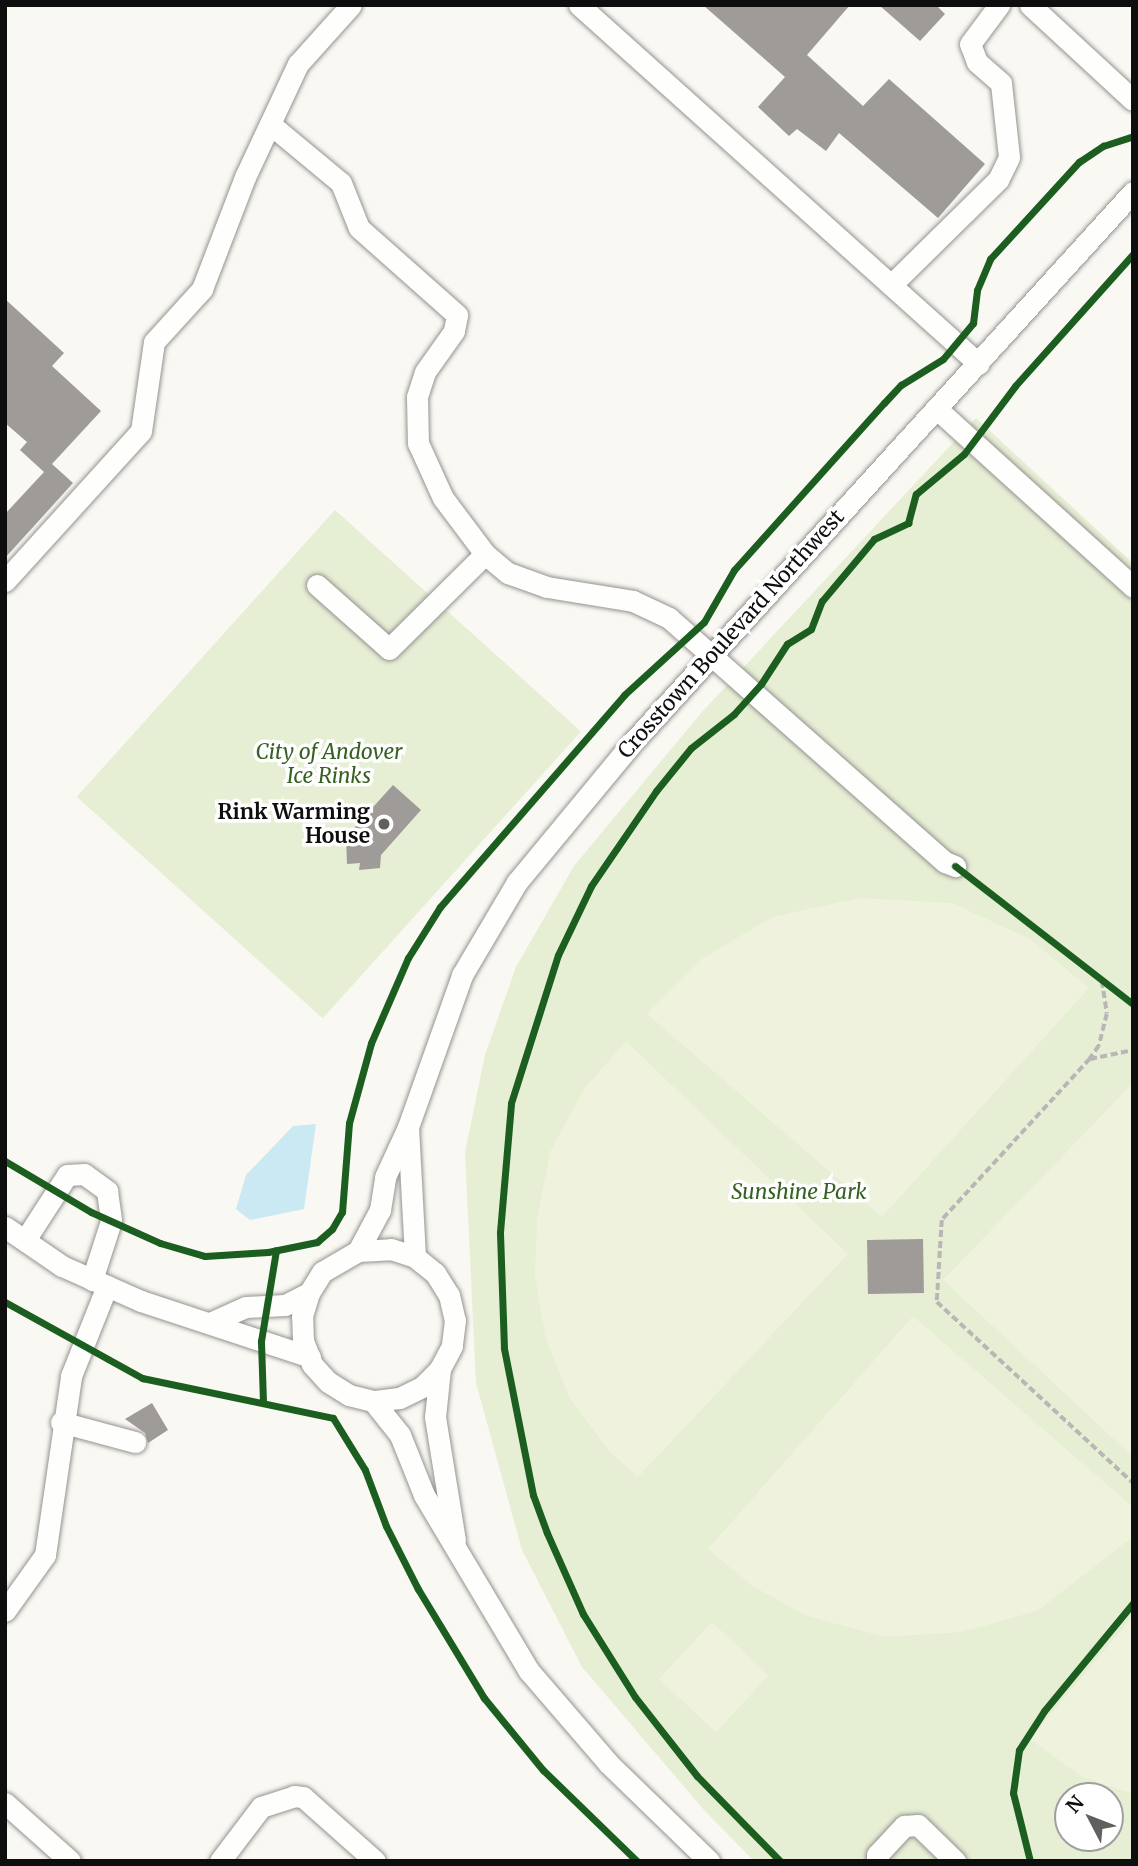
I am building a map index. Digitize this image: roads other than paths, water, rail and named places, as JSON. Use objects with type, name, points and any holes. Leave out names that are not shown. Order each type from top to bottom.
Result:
[{"type":"street","points":[[5,581],[141,431],[154,342],[202,289],[270,124],[298,64],[351,5]]},
{"type":"street","points":[[579,5],[979,364]]},
{"type":"street","points":[[891,285],[998,180],[1009,157],[1001,83],[977,62],[970,44],[999,5]]},
{"type":"street","points":[[1030,5],[1133,100]]},
{"type":"street","points":[[270,124],[341,183],[359,228],[457,315],[454,331],[425,372],[417,397],[418,443],[443,498],[485,554],[508,573],[547,587],[652,608],[955,866]]},
{"type":"street","name":"Crosstown Boulevard Northwest","points":[[358,1251],[380,1210],[385,1177],[408,1127],[442,1023],[490,923],[578,804],[1133,192]]},
{"type":"street","points":[[937,409],[1133,587]]},
{"type":"street","points":[[317,585],[389,649],[485,554]]},
{"type":"street","name":"Crosstown Boulevard Northwest","points":[[408,1127],[415,1257]]},
{"type":"street","points":[[5,1611],[45,1555],[55,1499],[61,1422],[74,1367],[100,1283],[111,1222],[107,1191],[84,1174],[67,1175],[25,1240]]},
{"type":"street","points":[[5,1227],[100,1283],[212,1322],[234,1335],[310,1357]]},
{"type":"street","points":[[391,1249],[415,1257],[435,1273],[449,1295],[455,1320],[452,1346],[440,1369],[422,1387],[399,1398],[373,1401],[349,1395],[328,1382],[310,1357],[302,1316],[309,1293],[323,1272],[358,1251],[391,1249]]},
{"type":"street","points":[[212,1322],[246,1307],[285,1305],[309,1293]]},
{"type":"street","points":[[440,1369],[435,1417],[455,1542]]},
{"type":"street","points":[[373,1401],[400,1434],[424,1495],[455,1542],[510,1644],[552,1700],[709,1861]]},
{"type":"street","points":[[61,1422],[135,1443]]},
{"type":"street","points":[[220,1861],[261,1807],[303,1797],[375,1861]]},
{"type":"street","points":[[5,1804],[70,1861]]},
{"type":"street","points":[[877,1861],[877,1855],[904,1826],[918,1825],[955,1861]]},
{"type":"water","points":[[316,1124],[304,1209],[250,1220],[236,1209],[246,1175],[293,1126]]},
{"type":"place","name":"Rink Warming House","points":[[384,824]]},
{"type":"park label","name":"City of Andover Ice Rinks","points":[[329,764]]},
{"type":"park label","name":"Sunshine Park","points":[[799,1192]]}]
